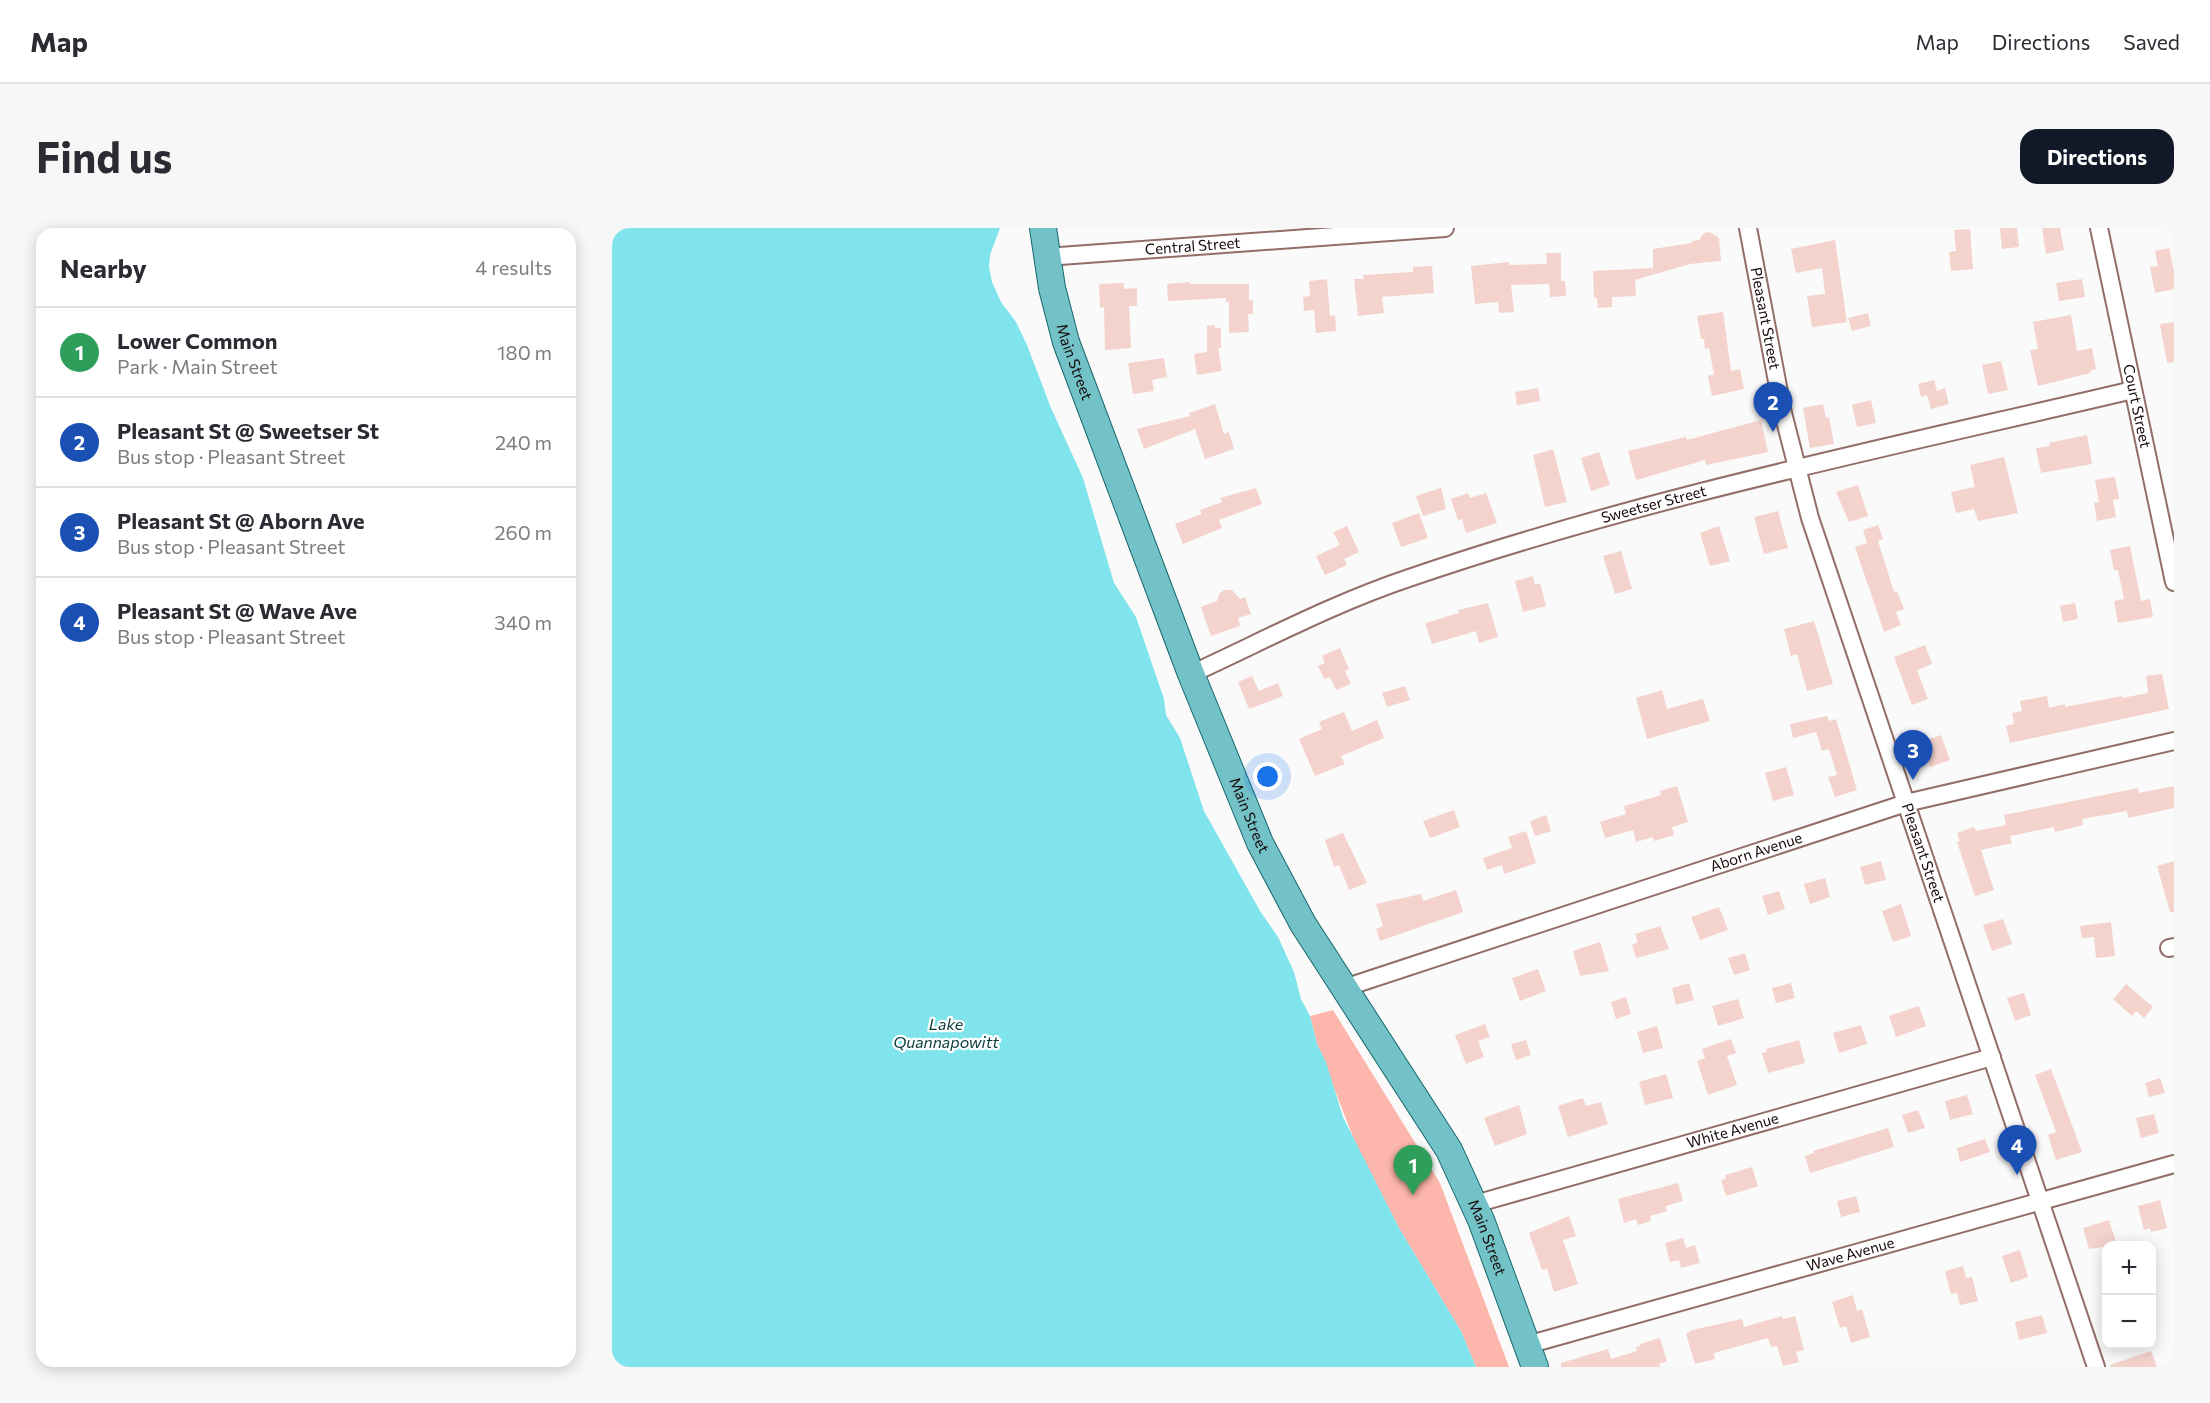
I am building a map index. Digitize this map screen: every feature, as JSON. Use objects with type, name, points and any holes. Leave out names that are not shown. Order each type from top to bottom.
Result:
[{"type":"main road","name":"Main Street","points":[[1043,228],[1046,257],[1066,342],[1191,674],[1260,843],[1303,924],[1435,1126],[1475,1204],[1531,1356]]},
{"type":"street","name":"Central Street","points":[[1046,257],[1445,228]]},
{"type":"street","name":"Pleasant Street","points":[[1748,228],[1796,470],[2096,1367]]},
{"type":"street","name":"Court Street","points":[[2099,228],[2133,390],[2168,528],[2174,582]]},
{"type":"street","name":"Sweetser Street","points":[[1191,674],[1360,596],[1408,578],[1610,515],[2133,390]]},
{"type":"street","name":"Aborn Avenue","points":[[1344,988],[1906,803],[2174,741]]},
{"type":"street","name":"White Avenue","points":[[1475,1204],[1992,1056]]},
{"type":"street","name":"Wave Avenue","points":[[1531,1356],[2040,1201],[2174,1164]]},
{"type":"shaded area","points":[[1333,1010],[1440,1183],[1509,1367],[1476,1367],[1461,1331],[1399,1228],[1355,1142],[1317,1044],[1310,1016]]},
{"type":"water","name":"Lake Quannapowitt","points":[[612,228],[1000,228],[990,255],[989,267],[992,282],[1001,302],[1016,322],[1027,345],[1051,408],[1083,478],[1114,583],[1136,617],[1164,699],[1166,715],[1180,738],[1204,811],[1260,911],[1278,937],[1294,972],[1301,999],[1310,1016],[1317,1044],[1326,1062],[1343,1117],[1399,1228],[1461,1331],[1476,1367],[612,1367]]},
{"type":"building","points":[[2000,228],[2017,228],[2019,247],[2002,249]]},
{"type":"building","points":[[2042,228],[2060,228],[2064,250],[2046,254]]},
{"type":"building","points":[[1970,229],[1973,269],[1951,271],[1949,252],[1956,251],[1954,230]]},
{"type":"building","points":[[1710,232],[1719,238],[1721,261],[1690,264],[1635,280],[1636,296],[1612,297],[1612,307],[1598,308],[1597,298],[1594,298],[1593,271],[1653,268],[1653,249],[1692,243],[1692,241],[1699,240],[1704,233]]},
{"type":"building","points":[[1835,240],[1847,322],[1812,327],[1807,296],[1825,294],[1822,268],[1796,273],[1791,249]]},
{"type":"building","points":[[2169,248],[2174,271],[2174,289],[2155,293],[2150,267],[2158,266],[2155,251]]},
{"type":"building","points":[[1546,253],[1561,253],[1561,281],[1565,281],[1566,296],[1550,297],[1549,284],[1511,285],[1514,312],[1499,313],[1498,302],[1475,304],[1471,266],[1509,262],[1509,265],[1547,264]]},
{"type":"building","points":[[1432,266],[1434,293],[1382,297],[1384,313],[1358,316],[1354,279],[1364,279],[1363,275],[1413,272],[1413,267]]},
{"type":"building","points":[[1327,279],[1330,316],[1335,315],[1336,331],[1316,333],[1314,310],[1304,311],[1303,297],[1310,296],[1309,281]]},
{"type":"building","points":[[2082,279],[2085,297],[2059,301],[2056,283]]},
{"type":"building","points":[[1190,282],[1190,284],[1249,284],[1249,300],[1253,300],[1253,314],[1248,314],[1249,332],[1229,333],[1229,302],[1226,302],[1226,298],[1168,301],[1167,284]]},
{"type":"building","points":[[1124,283],[1124,289],[1137,288],[1137,306],[1129,306],[1131,348],[1105,350],[1104,307],[1100,308],[1099,284]]},
{"type":"building","points":[[1723,312],[1731,371],[1740,369],[1744,389],[1712,396],[1708,376],[1714,374],[1709,348],[1705,349],[1704,339],[1701,339],[1697,316]]},
{"type":"building","points":[[1868,313],[1871,326],[1852,331],[1848,318]]},
{"type":"building","points":[[2071,315],[2077,351],[2092,348],[2096,369],[2090,373],[2038,386],[2030,350],[2038,349],[2033,322]]},
{"type":"building","points":[[2174,322],[2174,362],[2167,363],[2160,324]]},
{"type":"building","points":[[1215,325],[1215,328],[1221,328],[1221,348],[1218,348],[1222,371],[1197,375],[1194,354],[1207,352],[1207,326]]},
{"type":"building","points":[[1164,358],[1167,377],[1152,380],[1154,391],[1133,394],[1128,363]]},
{"type":"building","points":[[2001,361],[2008,390],[1988,394],[1982,365]]},
{"type":"building","points":[[1934,380],[1937,391],[1945,388],[1949,404],[1931,409],[1927,395],[1921,397],[1918,384]]},
{"type":"building","points":[[1538,388],[1540,401],[1517,405],[1515,392]]},
{"type":"building","points":[[1871,400],[1876,423],[1857,427],[1852,405]]},
{"type":"building","points":[[1215,404],[1224,434],[1229,432],[1234,449],[1205,459],[1195,429],[1144,449],[1137,429],[1190,416],[1189,413]]},
{"type":"building","points":[[1823,404],[1826,418],[1829,417],[1834,444],[1810,448],[1803,408]]},
{"type":"building","points":[[1761,420],[1768,452],[1706,465],[1705,460],[1636,480],[1628,451],[1686,437],[1687,440]]},
{"type":"building","points":[[2087,435],[2092,464],[2041,473],[2036,448]]},
{"type":"building","points":[[1553,449],[1567,502],[1545,507],[1533,455]]},
{"type":"building","points":[[1599,452],[1610,485],[1591,491],[1581,458]]},
{"type":"building","points":[[2004,457],[2018,513],[1978,521],[1974,509],[1956,513],[1951,492],[1975,487],[1970,465]]},
{"type":"building","points":[[2115,477],[2119,499],[2113,500],[2116,517],[2097,521],[2094,503],[2099,502],[2095,480]]},
{"type":"building","points":[[1858,485],[1868,516],[1849,522],[1836,492]]},
{"type":"building","points":[[1256,488],[1262,504],[1219,520],[1222,528],[1183,544],[1175,524],[1202,514],[1200,510],[1222,502],[1220,498]]},
{"type":"building","points":[[1441,488],[1446,509],[1423,516],[1416,496]]},
{"type":"building","points":[[1468,493],[1470,498],[1486,493],[1497,523],[1466,533],[1462,519],[1458,520],[1451,499]]},
{"type":"building","points":[[1778,511],[1788,548],[1764,554],[1754,517]]},
{"type":"building","points":[[1419,513],[1428,538],[1401,547],[1392,523]]},
{"type":"building","points":[[1878,525],[1883,539],[1878,541],[1894,592],[1897,591],[1904,609],[1896,612],[1901,625],[1884,632],[1855,547],[1867,543],[1863,530]]},
{"type":"building","points":[[1347,526],[1359,552],[1344,559],[1347,565],[1325,575],[1316,556],[1340,545],[1333,532]]},
{"type":"building","points":[[1719,526],[1730,561],[1710,566],[1700,533]]},
{"type":"building","points":[[2130,546],[2141,601],[2150,599],[2153,617],[2118,623],[2114,601],[2124,599],[2118,570],[2114,570],[2110,550]]},
{"type":"building","points":[[1621,551],[1632,589],[1615,594],[1603,556]]},
{"type":"building","points":[[1533,576],[1535,585],[1540,583],[1546,606],[1523,612],[1515,581]]},
{"type":"building","points":[[1224,590],[1232,590],[1240,599],[1245,597],[1251,614],[1238,618],[1240,626],[1211,636],[1201,607],[1217,601],[1219,594]]},
{"type":"building","points":[[1488,603],[1498,637],[1479,643],[1476,631],[1432,644],[1425,623],[1459,613],[1458,610]]},
{"type":"building","points":[[2075,603],[2078,619],[2063,622],[2060,606]]},
{"type":"building","points":[[1814,621],[1833,684],[1807,691],[1797,654],[1791,656],[1784,629]]},
{"type":"building","points":[[1925,645],[1932,664],[1917,670],[1928,699],[1912,705],[1894,657]]},
{"type":"building","points":[[1340,648],[1349,669],[1345,671],[1351,684],[1336,690],[1330,677],[1324,679],[1318,666],[1325,663],[1322,656]]},
{"type":"building","points":[[2162,674],[2169,709],[2010,743],[2006,726],[2014,724],[2012,713],[2022,711],[2020,701],[2047,696],[2049,708],[2122,696],[2122,698],[2148,693],[2146,676]]},
{"type":"building","points":[[1252,676],[1259,691],[1278,683],[1283,696],[1249,709],[1238,682]]},
{"type":"building","points":[[1405,686],[1410,700],[1387,707],[1382,693]]},
{"type":"building","points":[[1662,690],[1667,709],[1703,699],[1710,721],[1647,739],[1636,698]]},
{"type":"building","points":[[1344,712],[1352,731],[1377,720],[1384,738],[1341,756],[1345,764],[1315,776],[1299,739],[1322,729],[1319,722]]},
{"type":"building","points":[[1827,716],[1829,721],[1836,719],[1857,790],[1835,797],[1828,777],[1837,775],[1829,749],[1822,751],[1816,732],[1793,738],[1790,724]]},
{"type":"building","points":[[1941,735],[1950,760],[1930,767],[1921,742]]},
{"type":"building","points":[[1786,767],[1794,795],[1773,801],[1765,773]]},
{"type":"building","points":[[1677,786],[1688,822],[1672,827],[1674,835],[1654,841],[1653,837],[1636,842],[1633,830],[1605,838],[1600,822],[1626,814],[1624,806],[1661,795],[1660,791]]},
{"type":"building","points":[[2174,786],[2174,808],[2128,818],[2127,811],[2082,819],[2083,825],[2055,832],[2054,827],[2010,836],[2012,843],[1981,850],[1994,890],[1975,896],[1957,842],[1960,841],[1957,833],[1974,827],[1976,831],[2006,825],[2004,815],[2138,788],[2139,793]]},
{"type":"building","points":[[1454,810],[1460,827],[1430,838],[1423,821]]},
{"type":"building","points":[[1546,815],[1551,831],[1535,836],[1530,821]]},
{"type":"building","points":[[1526,831],[1536,863],[1504,874],[1502,865],[1487,870],[1483,858],[1512,848],[1508,837]]},
{"type":"building","points":[[1343,833],[1367,883],[1349,890],[1339,865],[1334,867],[1325,840]]},
{"type":"building","points":[[1881,861],[1886,880],[1865,885],[1860,867]]},
{"type":"building","points":[[2174,861],[2174,912],[2170,912],[2157,866]]},
{"type":"building","points":[[1825,878],[1830,897],[1810,904],[1804,884]]},
{"type":"building","points":[[1456,890],[1463,912],[1380,941],[1376,929],[1383,926],[1376,904],[1421,894],[1423,901]]},
{"type":"building","points":[[1779,891],[1785,909],[1768,915],[1762,896]]},
{"type":"building","points":[[1901,904],[1911,936],[1893,942],[1882,911]]},
{"type":"building","points":[[1719,907],[1728,930],[1700,940],[1691,917]]},
{"type":"building","points":[[2003,919],[2012,944],[1992,951],[1983,925]]},
{"type":"building","points":[[2111,922],[2115,956],[2096,958],[2094,937],[2082,938],[2080,926]]},
{"type":"building","points":[[1660,926],[1669,949],[1636,958],[1632,945],[1638,942],[1635,934]]},
{"type":"building","points":[[1600,942],[1609,971],[1580,976],[1573,951]]},
{"type":"building","points":[[1745,953],[1750,970],[1734,975],[1728,958]]},
{"type":"building","points":[[1538,969],[1546,991],[1520,1001],[1512,978]]},
{"type":"building","points":[[1689,983],[1694,1000],[1676,1005],[1672,988]]},
{"type":"building","points":[[1791,983],[1795,998],[1776,1003],[1772,988]]},
{"type":"building","points":[[2126,984],[2153,1007],[2144,1018],[2136,1011],[2132,1016],[2113,999]]},
{"type":"building","points":[[2024,993],[2031,1015],[2015,1021],[2007,998]]},
{"type":"building","points":[[1626,997],[1631,1014],[1616,1019],[1611,1002]]},
{"type":"building","points":[[1738,999],[1744,1018],[1718,1026],[1712,1006]]},
{"type":"building","points":[[1919,1006],[1926,1026],[1896,1037],[1889,1016]]},
{"type":"building","points":[[1485,1024],[1490,1037],[1478,1041],[1484,1057],[1466,1064],[1455,1035]]},
{"type":"building","points":[[1861,1025],[1867,1044],[1839,1053],[1833,1033]]},
{"type":"building","points":[[1657,1026],[1663,1048],[1643,1053],[1637,1032]]},
{"type":"building","points":[[1731,1039],[1736,1053],[1727,1056],[1737,1085],[1708,1095],[1697,1061],[1705,1058],[1702,1049]]},
{"type":"building","points":[[1526,1040],[1531,1055],[1516,1060],[1511,1044]]},
{"type":"building","points":[[1799,1040],[1805,1063],[1768,1073],[1762,1053],[1767,1052],[1766,1049]]},
{"type":"building","points":[[2051,1069],[2082,1152],[2056,1160],[2048,1135],[2056,1132],[2035,1075]]},
{"type":"building","points":[[1666,1074],[1673,1098],[1645,1105],[1639,1082]]},
{"type":"building","points":[[2160,1078],[2165,1093],[2149,1097],[2145,1083]]},
{"type":"building","points":[[1967,1095],[1973,1114],[1950,1120],[1945,1101]]},
{"type":"building","points":[[1583,1098],[1586,1106],[1601,1102],[1608,1124],[1568,1137],[1558,1106]]},
{"type":"building","points":[[1519,1105],[1527,1134],[1495,1146],[1484,1118]]},
{"type":"building","points":[[1918,1110],[1925,1128],[1908,1133],[1902,1115]]},
{"type":"building","points":[[2154,1114],[2159,1133],[2141,1138],[2136,1118]]},
{"type":"building","points":[[1888,1128],[1894,1147],[1810,1173],[1805,1156],[1814,1153],[1813,1151]]},
{"type":"building","points":[[1985,1139],[1990,1152],[1960,1162],[1957,1148]]},
{"type":"building","points":[[1752,1167],[1758,1186],[1726,1196],[1721,1180],[1726,1179],[1725,1175]]},
{"type":"building","points":[[1678,1183],[1683,1201],[1666,1206],[1667,1211],[1650,1216],[1651,1221],[1638,1225],[1636,1219],[1624,1223],[1618,1199]]},
{"type":"building","points":[[1856,1196],[1860,1212],[1841,1217],[1837,1201]]},
{"type":"building","points":[[2160,1200],[2167,1228],[2151,1232],[2150,1228],[2144,1230],[2138,1206]]},
{"type":"building","points":[[1569,1216],[1576,1236],[1563,1240],[1578,1284],[1554,1292],[1547,1269],[1542,1270],[1529,1233]]},
{"type":"building","points":[[2109,1220],[2116,1241],[2102,1241],[2102,1247],[2089,1249],[2083,1228]]},
{"type":"building","points":[[1683,1238],[1686,1248],[1695,1245],[1700,1263],[1681,1268],[1679,1260],[1670,1262],[1665,1243]]},
{"type":"building","points":[[2020,1250],[2028,1277],[2011,1283],[2002,1256]]},
{"type":"building","points":[[1963,1266],[1966,1278],[1972,1277],[1978,1301],[1960,1305],[1957,1293],[1951,1294],[1945,1271]]},
{"type":"building","points":[[1853,1295],[1857,1311],[1862,1309],[1870,1337],[1851,1343],[1846,1326],[1840,1328],[1832,1302]]},
{"type":"building","points":[[2042,1315],[2047,1333],[2019,1340],[2015,1322]]},
{"type":"building","points":[[1782,1316],[1783,1319],[1795,1316],[1804,1350],[1796,1352],[1799,1362],[1783,1366],[1777,1346],[1771,1347],[1768,1338],[1714,1353],[1715,1359],[1695,1364],[1686,1334],[1692,1330],[1742,1319],[1744,1327]]},
{"type":"building","points":[[1660,1338],[1667,1361],[1659,1364],[1660,1367],[1561,1367],[1561,1363],[1608,1349],[1611,1359],[1637,1351],[1636,1347],[1641,1346],[1640,1344]]},
{"type":"building","points":[[2151,1351],[2157,1367],[2111,1367],[2110,1365]]},
{"type":"place","name":"Pleasant St @ Sweetser St","points":[[1773,432]]},
{"type":"place","name":"Pleasant St @ Aborn Ave","points":[[1913,780]]},
{"type":"place","name":"Pleasant St @ Wave Ave","points":[[2017,1175]]},
{"type":"place","name":"Lower Common","points":[[1413,1195]]}]
